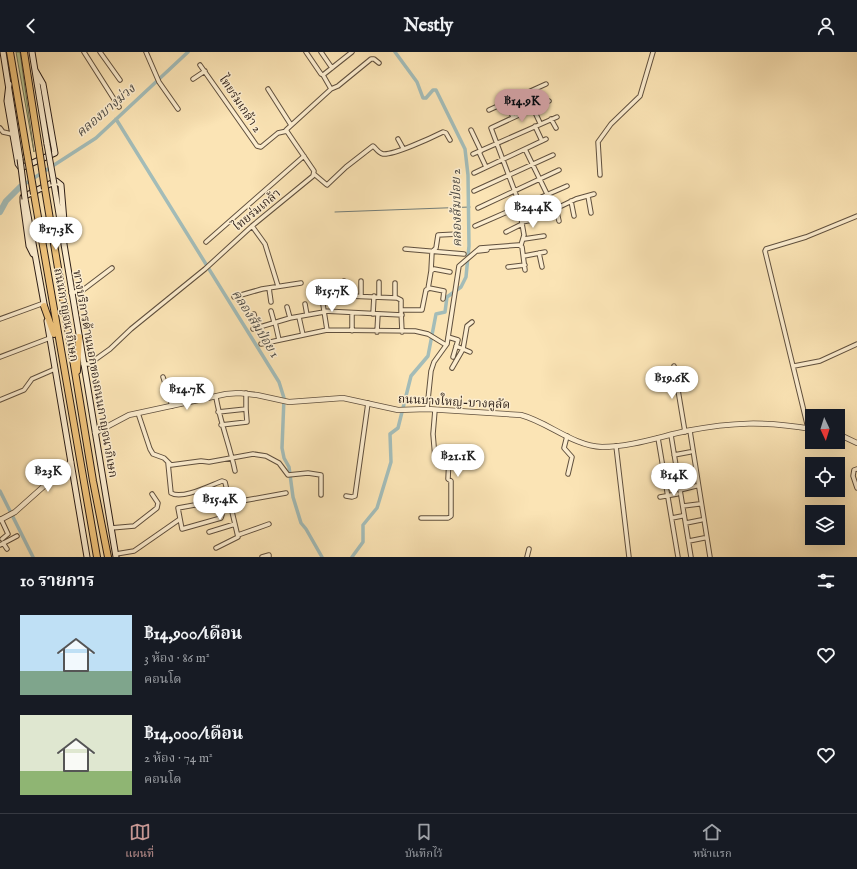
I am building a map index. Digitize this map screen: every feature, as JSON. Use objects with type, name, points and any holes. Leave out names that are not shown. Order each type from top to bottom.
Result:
[{"type":"highway","name":"ถนนกาญจนาภิเษก","points":[[10,52],[60,351],[97,557]]},
{"type":"highway","name":"ถนนกาญจนาภิเษก","points":[[24,52],[76,384],[108,557]]},
{"type":"highway","points":[[44,304],[60,351]]},
{"type":"highway","points":[[76,384],[78,337]]},
{"type":"main road","points":[[3,52],[26,199],[87,557]]},
{"type":"main road","name":"ทางบริการด้านนอกของถนนกาญจนาภิเษก","points":[[32,52],[78,337],[116,555]]},
{"type":"main road","points":[[8,84],[7,101],[12,134],[19,167],[22,168],[55,153],[43,84],[35,70]]},
{"type":"main road","points":[[38,265],[30,246],[22,199],[23,197],[56,181],[61,184],[66,237],[65,252]]},
{"type":"street","points":[[84,52],[119,108]]},
{"type":"street","points":[[100,52],[120,80]]},
{"type":"street","points":[[146,52],[157,74],[159,82],[178,109]]},
{"type":"street","points":[[306,52],[323,75],[331,89]]},
{"type":"street","points":[[321,52],[332,68]]},
{"type":"street","points":[[323,75],[352,52]]},
{"type":"street","points":[[600,175],[598,142],[611,124],[640,96],[654,52]]},
{"type":"street","points":[[379,63],[374,58],[371,59],[338,86],[331,89],[286,131],[304,156],[314,174],[327,185],[346,167],[372,147],[375,146],[382,154],[403,148],[442,132],[446,133],[450,140]]},
{"type":"street","name":"ไทยร่มเกล้า 2","points":[[200,65],[257,146],[261,147],[278,133],[286,131]]},
{"type":"street","points":[[193,79],[205,71]]},
{"type":"street","points":[[489,110],[546,84]]},
{"type":"street","points":[[268,89],[291,125]]},
{"type":"street","points":[[527,93],[540,124]]},
{"type":"street","points":[[525,270],[524,256],[521,245],[524,239],[515,190],[491,128],[549,101]]},
{"type":"street","points":[[506,102],[513,117]]},
{"type":"street","points":[[473,154],[557,117]]},
{"type":"street","points":[[551,119],[556,128]]},
{"type":"street","points":[[474,173],[544,140],[535,126]]},
{"type":"street","points":[[0,128],[3,132],[12,134]]},
{"type":"street","points":[[471,130],[486,167]]},
{"type":"street","points":[[398,139],[403,148]]},
{"type":"street","points":[[526,148],[547,194]]},
{"type":"street","points":[[474,191],[553,155]]},
{"type":"street","points":[[206,242],[304,156]]},
{"type":"street","points":[[478,208],[559,170]]},
{"type":"street","name":"ไทยร่มเกล้า","points":[[83,364],[89,364],[110,349],[131,329],[205,269],[252,226],[314,174]]},
{"type":"street","points":[[475,226],[567,186]]},
{"type":"street","points":[[506,232],[571,201],[594,194]]},
{"type":"street","points":[[588,196],[591,213]]},
{"type":"street","points":[[571,201],[574,216]]},
{"type":"street","points":[[556,208],[558,221]]},
{"type":"street","points":[[805,409],[765,251],[766,249],[792,240],[806,238],[857,216]]},
{"type":"street","points":[[252,226],[265,244],[278,286]]},
{"type":"street","points":[[402,310],[422,310],[426,290],[428,289],[432,252],[436,248],[438,235],[458,234]]},
{"type":"street","points":[[524,239],[544,236]]},
{"type":"street","points":[[428,409],[431,370],[434,362],[446,345],[459,266],[486,246],[488,248],[521,245]]},
{"type":"street","points":[[405,249],[464,254]]},
{"type":"street","points":[[524,256],[545,252]]},
{"type":"street","points":[[539,253],[542,267]]},
{"type":"street","points":[[508,267],[525,265]]},
{"type":"street","points":[[71,293],[83,290],[112,268]]},
{"type":"street","points":[[431,271],[434,269],[450,272]]},
{"type":"street","points":[[344,281],[344,295]]},
{"type":"street","points":[[361,281],[361,296]]},
{"type":"street","points":[[379,282],[379,297]]},
{"type":"street","points":[[234,297],[278,286],[301,283]]},
{"type":"street","points":[[395,283],[395,298]]},
{"type":"street","points":[[326,284],[327,294]]},
{"type":"street","points":[[269,288],[271,302]]},
{"type":"street","points":[[428,289],[444,291],[443,299]]},
{"type":"street","points":[[327,330],[322,296],[327,294],[374,296],[401,300],[402,332]]},
{"type":"street","points":[[374,296],[377,332]]},
{"type":"street","points":[[0,319],[44,304]]},
{"type":"street","points":[[305,304],[307,315]]},
{"type":"street","points":[[287,307],[290,318]]},
{"type":"street","points":[[271,311],[279,340]]},
{"type":"street","points":[[252,329],[290,318],[324,312],[352,312],[402,316]]},
{"type":"street","points":[[352,312],[352,331]]},
{"type":"street","points":[[254,314],[257,327]]},
{"type":"street","points":[[299,316],[303,335]]},
{"type":"street","points":[[452,368],[463,349],[466,326],[472,322]]},
{"type":"street","points":[[261,344],[327,330],[377,332],[415,331],[433,336],[446,345]]},
{"type":"street","points":[[448,337],[458,340],[453,357]]},
{"type":"street","points":[[0,358],[50,338]]},
{"type":"street","points":[[794,366],[820,360],[857,344]]},
{"type":"street","points":[[456,346],[470,352]]},
{"type":"street","points":[[674,366],[710,557]]},
{"type":"street","points":[[0,400],[24,390],[32,379],[56,369]]},
{"type":"street","points":[[163,377],[172,406]]},
{"type":"street","points":[[221,425],[247,422],[246,393]]},
{"type":"street","name":"ถนนบางใหญ่-บางคูลัด","points":[[95,433],[123,418],[138,414],[216,397],[246,393],[289,402],[343,398],[401,410],[428,409],[521,415],[531,418],[567,436],[596,446],[616,446],[687,431],[741,423],[771,423],[805,427]]},
{"type":"street","points":[[216,397],[221,425],[232,457],[234,471]]},
{"type":"street","points":[[346,496],[354,496],[368,403]]},
{"type":"street","points":[[218,412],[246,409]]},
{"type":"street","points":[[421,518],[448,518],[450,516],[451,481],[448,479],[449,458],[447,456],[435,458],[433,434],[435,410]]},
{"type":"street","points":[[138,414],[153,454],[164,458],[174,466],[253,454],[266,456],[279,463],[288,475],[308,473],[321,475],[321,495]]},
{"type":"street","points":[[671,435],[691,557]]},
{"type":"street","points":[[567,436],[564,448],[572,457],[568,474]]},
{"type":"street","points":[[845,437],[857,443]]},
{"type":"street","points":[[658,438],[678,557]]},
{"type":"street","points":[[616,446],[629,557]]},
{"type":"street","points":[[674,455],[690,452]]},
{"type":"street","points":[[2,542],[8,534],[0,520],[12,514],[71,462]]},
{"type":"street","points":[[168,462],[171,493],[174,495],[189,493],[222,481],[225,482],[238,535]]},
{"type":"street","points":[[654,474],[693,469]]},
{"type":"street","points":[[857,469],[854,470],[853,473],[857,488]]},
{"type":"street","points":[[680,490],[696,486]]},
{"type":"street","points":[[230,503],[286,493]]},
{"type":"street","points":[[111,528],[134,526],[157,508],[158,503],[152,494]]},
{"type":"street","points":[[660,497],[677,494]]},
{"type":"street","points":[[219,502],[221,518],[182,529],[180,519],[178,508],[219,502]]},
{"type":"street","points":[[683,506],[699,504]]},
{"type":"street","points":[[672,518],[682,516]]},
{"type":"street","points":[[116,555],[134,550],[180,519]]},
{"type":"street","points":[[686,523],[701,520]]},
{"type":"street","points":[[209,532],[235,524]]},
{"type":"street","points":[[216,548],[237,539],[238,535],[269,524]]},
{"type":"street","points":[[2,542],[17,536]]},
{"type":"street","points":[[688,541],[704,538]]},
{"type":"street","points":[[2,542],[7,549]]},
{"type":"street","points":[[527,557],[529,549]]},
{"type":"street","points":[[262,557],[269,555],[269,557]]},
{"type":"green space","points":[[16,52],[20,52],[34,152]]},
{"type":"waterway","name":"คลองบางม่วง","points":[[20,187],[96,138],[188,52]]},
{"type":"waterway","name":"คลองส้มป่อย 2","points":[[352,557],[363,542],[363,525],[377,508],[391,462],[390,434],[398,428],[411,376],[428,356],[436,314],[445,312],[447,297],[461,287],[466,277],[469,246],[468,175],[465,149],[436,90],[433,90],[426,98],[423,98],[417,82],[395,52]]},
{"type":"waterway","name":"คลองส้มป่อย 1","points":[[116,119],[279,382],[284,398],[282,448],[284,458],[289,467],[293,497],[301,523],[322,557]]},
{"type":"waterway","name":"คลองบางม่วง","points":[[0,212],[6,201],[20,187]]},
{"type":"waterway","points":[[335,212],[470,207]]},
{"type":"waterway","points":[[0,491],[33,557]]}]
